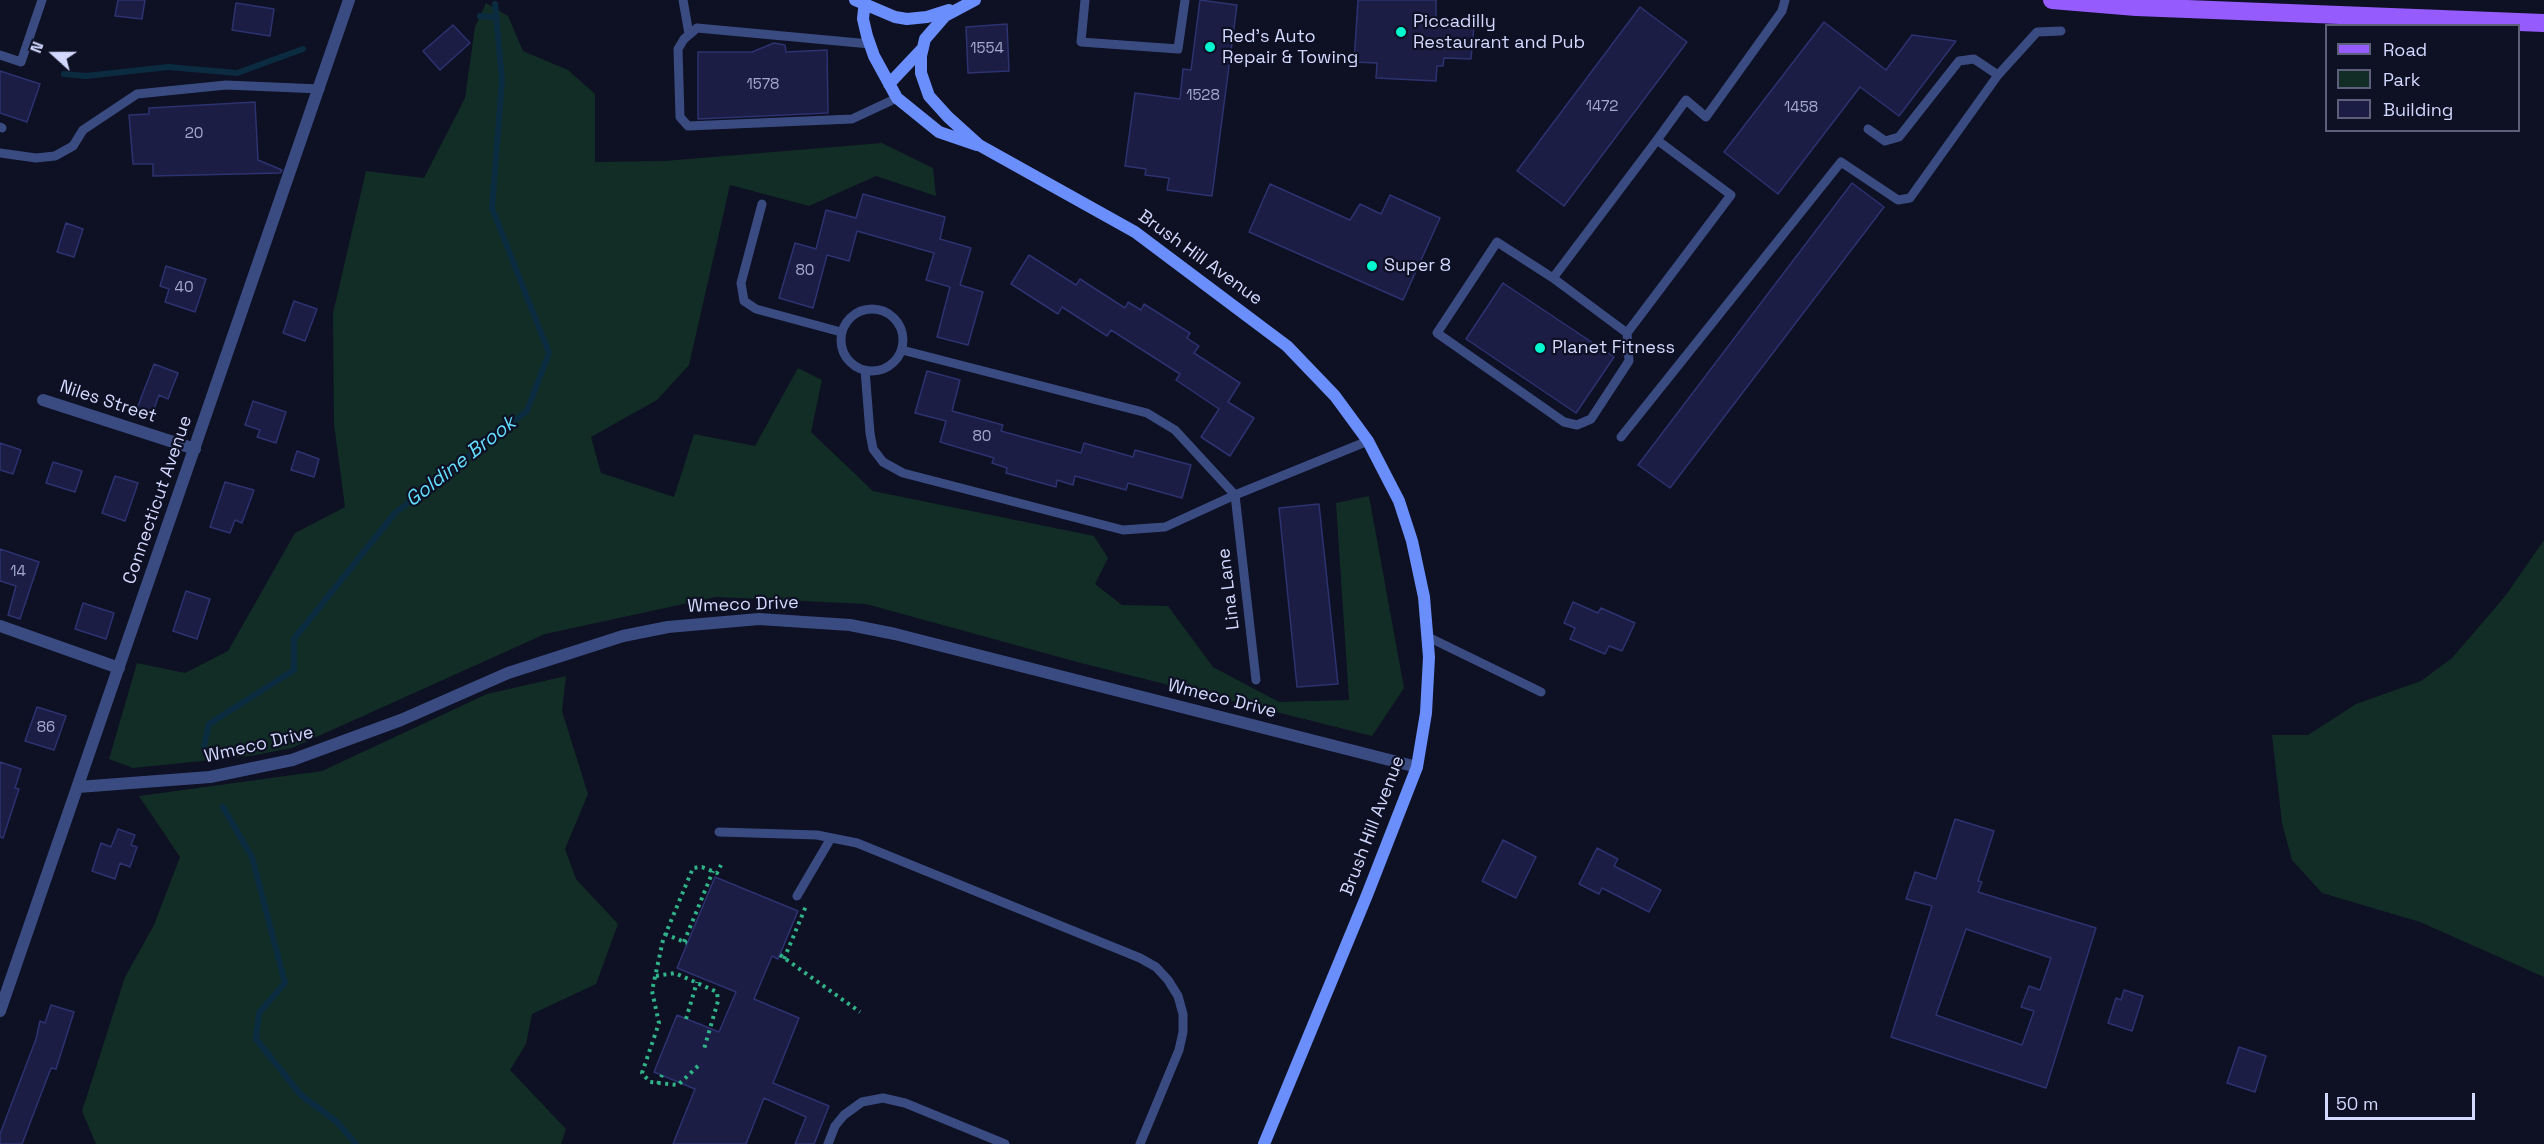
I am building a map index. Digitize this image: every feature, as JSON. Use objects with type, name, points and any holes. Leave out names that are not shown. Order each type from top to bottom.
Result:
[{"type":"main road","points":[[2052,0],[2136,7],[2544,23]]},
{"type":"street","name":"Connecticut Avenue","points":[[0,1011],[349,0]]},
{"type":"street","name":"Brush Hill Avenue","points":[[971,2],[927,17],[907,19],[895,17],[861,1],[862,19],[870,44],[897,98],[939,132],[978,145],[1135,232],[1254,319],[1287,346],[1322,381],[1368,441],[1406,520],[1419,569],[1428,637],[1429,685],[1417,767],[1367,895],[1264,1144]]},
{"type":"street","name":"Brush Hill Avenue","points":[[889,84],[922,49],[934,26],[945,16],[971,2]]},
{"type":"street","name":"Brush Hill Avenue","points":[[922,49],[921,73],[929,96],[978,145]]},
{"type":"street","name":"Niles Street","points":[[43,400],[195,449]]},
{"type":"street","name":"Wmeco Drive","points":[[78,787],[210,777],[292,760],[400,720],[508,673],[624,636],[680,625],[759,619],[850,625],[895,634],[1417,767]]},
{"type":"street","points":[[0,626],[119,668]]},
{"type":"lane","points":[[0,55],[21,62],[42,0]]},
{"type":"lane","points":[[683,0],[689,34]]},
{"type":"lane","points":[[1085,0],[1081,42],[1178,49],[1185,0]]},
{"type":"lane","points":[[1553,278],[1686,100],[1706,117],[1782,11],[1785,0]]},
{"type":"lane","points":[[870,44],[697,28],[689,34],[678,49],[680,117],[688,126],[852,119],[897,98]]},
{"type":"lane","points":[[1621,437],[1841,162],[1898,200],[1910,198],[1998,75],[2037,32],[2061,31]]},
{"type":"lane","points":[[1868,129],[1885,141],[1899,137],[1959,61],[1974,59],[1998,75]]},
{"type":"lane","points":[[0,153],[36,159],[55,156],[73,146],[83,130],[137,94],[226,85],[320,88]]},
{"type":"lane","points":[[1627,333],[1553,278],[1497,242],[1437,333],[1564,422],[1577,425],[1591,419],[1629,361],[1627,333],[1731,195],[1657,140]]},
{"type":"lane","points":[[762,204],[741,283],[744,301],[756,309],[841,332]]},
{"type":"lane","points":[[866,309],[883,311],[898,323],[902,332],[902,350],[897,359],[884,369],[865,370],[849,362],[845,355],[841,332],[857,312],[866,309]]},
{"type":"lane","points":[[902,350],[1147,413],[1175,430],[1235,495]]},
{"type":"lane","points":[[865,370],[870,433],[873,448],[882,462],[903,473],[1123,530],[1166,527],[1235,495],[1368,441]]},
{"type":"lane","name":"Lina Lane","points":[[1235,495],[1256,680]]},
{"type":"lane","points":[[1428,637],[1541,692]]},
{"type":"lane","points":[[719,832],[781,832],[831,838],[868,848],[1140,958],[1160,971],[1178,996],[1183,1032],[1179,1050],[1140,1144]]},
{"type":"lane","points":[[797,896],[831,838]]},
{"type":"lane","points":[[828,1144],[835,1126],[849,1110],[869,1100],[884,1098],[905,1103],[1005,1144]]},
{"type":"path","points":[[698,1066],[678,1085],[658,1084],[647,1080],[642,1070],[659,1023],[653,997],[665,934],[693,868],[702,867],[717,873],[721,865]]},
{"type":"path","points":[[665,934],[686,943],[713,871]]},
{"type":"path","points":[[784,958],[807,904]]},
{"type":"path","points":[[780,955],[860,1012]]},
{"type":"path","points":[[656,976],[675,973],[718,994],[704,1049]]},
{"type":"path","points":[[686,1019],[697,982]]},
{"type":"path","points":[[658,1084],[662,1075]]},
{"type":"green space","points":[[486,3],[508,16],[523,51],[568,70],[595,94],[595,162],[664,161],[882,143],[933,168],[936,196],[876,176],[809,206],[730,185],[689,365],[657,400],[591,437],[601,473],[674,497],[694,434],[755,446],[798,368],[822,380],[811,432],[873,491],[1094,536],[1108,558],[1095,584],[1122,605],[1168,606],[1213,667],[1279,702],[1349,700],[1336,503],[1369,496],[1404,688],[1372,736],[1081,663],[866,604],[716,597],[545,634],[292,748],[250,756],[133,768],[109,759],[137,663],[185,673],[228,651],[295,533],[345,507],[334,424],[333,313],[366,171],[424,178],[465,98],[475,27]]},
{"type":"green space","points":[[2544,540],[2544,977],[2420,922],[2322,893],[2292,860],[2282,823],[2272,735],[2308,735],[2356,704],[2421,681],[2452,658],[2506,595]]},
{"type":"green space","points":[[566,676],[562,711],[588,794],[565,849],[576,879],[618,924],[596,984],[532,1014],[526,1044],[510,1070],[566,1129],[561,1144],[96,1144],[82,1111],[125,977],[154,925],[180,857],[139,796],[322,771],[487,694]]},
{"type":"building","points":[[118,0],[145,0],[142,19],[115,16]]},
{"type":"building","points":[[1200,0],[1237,5],[1212,196],[1167,190],[1169,178],[1145,175],[1146,169],[1125,166],[1135,93],[1180,99],[1183,69],[1191,70]]},
{"type":"building","points":[[1358,0],[1436,0],[1436,23],[1474,26],[1471,59],[1444,58],[1443,66],[1437,66],[1436,81],[1376,78],[1377,63],[1354,62]]},
{"type":"building","points":[[236,3],[274,9],[270,36],[232,30]]},
{"type":"building","points":[[1640,7],[1687,42],[1564,206],[1517,171]]},
{"type":"building","points":[[1824,22],[1886,70],[1912,35],[1956,41],[1899,116],[1860,87],[1778,194],[1724,152]]},
{"type":"building","points":[[1007,24],[1009,71],[968,73],[966,27]]},
{"type":"building","points":[[453,25],[470,43],[440,70],[423,51]]},
{"type":"building","points":[[774,43],[785,45],[786,52],[827,50],[828,113],[698,119],[698,52],[752,52]]},
{"type":"building","points":[[0,71],[40,84],[27,122],[0,113]]},
{"type":"building","points":[[255,102],[258,160],[282,170],[280,173],[153,176],[153,164],[133,164],[129,115],[149,114],[149,108]]},
{"type":"building","points":[[1852,183],[1884,207],[1670,488],[1638,465]]},
{"type":"building","name":"Super 8","points":[[1270,184],[1350,220],[1360,204],[1381,214],[1390,195],[1440,218],[1403,300],[1249,232]]},
{"type":"building","points":[[863,194],[945,217],[940,239],[971,248],[960,285],[983,292],[968,345],[937,337],[950,287],[926,280],[934,253],[857,231],[849,261],[827,255],[813,308],[779,298],[795,243],[816,249],[826,210],[856,218]]},
{"type":"building","points":[[66,223],[83,229],[74,257],[57,252]]},
{"type":"building","points":[[1029,255],[1076,285],[1080,279],[1125,308],[1128,302],[1141,310],[1144,304],[1190,333],[1187,338],[1199,346],[1194,353],[1240,383],[1228,402],[1254,418],[1230,456],[1201,437],[1219,409],[1176,380],[1180,374],[1111,330],[1107,336],[1062,307],[1058,314],[1011,284]]},
{"type":"building","points":[[166,266],[206,279],[195,312],[165,302],[169,289],[160,286]]},
{"type":"building","points":[[1503,283],[1614,357],[1576,413],[1466,339]]},
{"type":"building","points":[[294,301],[317,309],[305,341],[283,333]]},
{"type":"building","points":[[154,364],[178,373],[168,399],[159,395],[151,417],[136,411]]},
{"type":"building","points":[[927,371],[960,380],[952,411],[1003,425],[1001,431],[1081,453],[1084,443],[1133,457],[1135,450],[1191,465],[1182,498],[1128,483],[1126,490],[1075,476],[1073,485],[1057,480],[1056,487],[1006,473],[1007,468],[992,463],[994,458],[940,442],[946,421],[915,413]]},
{"type":"building","points":[[253,401],[286,412],[276,443],[257,437],[260,430],[245,425]]},
{"type":"building","points":[[0,443],[21,450],[13,474],[0,470]]},
{"type":"building","points":[[297,451],[319,459],[314,477],[291,470]]},
{"type":"building","points":[[53,462],[82,471],[75,492],[46,483]]},
{"type":"building","points":[[115,476],[138,483],[125,521],[102,513]]},
{"type":"building","points":[[225,482],[254,490],[242,523],[235,520],[230,533],[210,527]]},
{"type":"building","points":[[1319,504],[1338,684],[1297,687],[1279,508]]},
{"type":"building","points":[[0,549],[39,562],[20,619],[8,615],[16,586],[0,581]]},
{"type":"building","points":[[186,591],[210,599],[197,639],[173,631]]},
{"type":"building","points":[[1573,602],[1598,613],[1601,608],[1635,623],[1622,651],[1609,646],[1605,654],[1570,639],[1575,628],[1564,623]]},
{"type":"building","points":[[83,603],[114,613],[106,639],[75,629]]},
{"type":"building","points":[[37,707],[66,716],[54,750],[25,741]]},
{"type":"building","points":[[0,762],[21,769],[15,788],[19,789],[3,838],[0,837]]},
{"type":"building","points":[[1955,819],[1994,831],[1978,881],[1982,882],[1978,892],[2096,928],[2046,1088],[1891,1037],[1932,906],[1906,899],[1915,872],[1936,879]],"holes":[[[1966,929],[2051,958],[2040,990],[2029,986],[2021,1007],[2034,1011],[2022,1045],[1936,1015]]]},
{"type":"building","points":[[118,829],[135,835],[131,845],[137,847],[130,867],[120,863],[115,879],[92,871],[101,843],[111,847]]},
{"type":"building","points":[[1503,840],[1536,857],[1516,898],[1482,881]]},
{"type":"building","points":[[1597,848],[1618,859],[1614,866],[1661,890],[1649,912],[1602,888],[1599,894],[1579,884]]},
{"type":"building","points":[[715,877],[798,911],[778,959],[772,956],[754,999],[799,1018],[773,1083],[829,1106],[814,1144],[795,1144],[806,1117],[764,1098],[746,1144],[673,1144],[695,1089],[654,1072],[677,1015],[719,1032],[736,992],[677,968]]},
{"type":"building","points":[[2124,990],[2143,996],[2132,1031],[2108,1023],[2116,998],[2121,1000]]},
{"type":"building","points":[[51,1005],[74,1012],[56,1069],[51,1068],[22,1144],[0,1144],[0,1134],[36,1039],[40,1021],[45,1023]]},
{"type":"building","points":[[2239,1047],[2266,1056],[2255,1092],[2227,1083]]},
{"type":"waterway","name":"Goldine Brook","points":[[204,746],[209,724],[294,670],[294,639],[395,513],[527,411],[549,353],[492,208],[502,80],[495,4]]},
{"type":"waterway","points":[[480,16],[496,17]]},
{"type":"waterway","points":[[64,74],[86,76],[168,67],[237,73],[303,49]]},
{"type":"waterway","name":"Goldine Brook","points":[[223,807],[252,857],[285,983],[259,1013],[256,1039],[301,1095],[337,1122],[356,1144]]},
{"type":"place","name":"Piccadilly Restaurant and Pub","points":[[1401,32]]},
{"type":"place","name":"Red's Auto Repair & Towing","points":[[1210,47]]},
{"type":"place","name":"Super 8","points":[[1372,266]]},
{"type":"place","name":"Planet Fitness","points":[[1540,348]]}]
